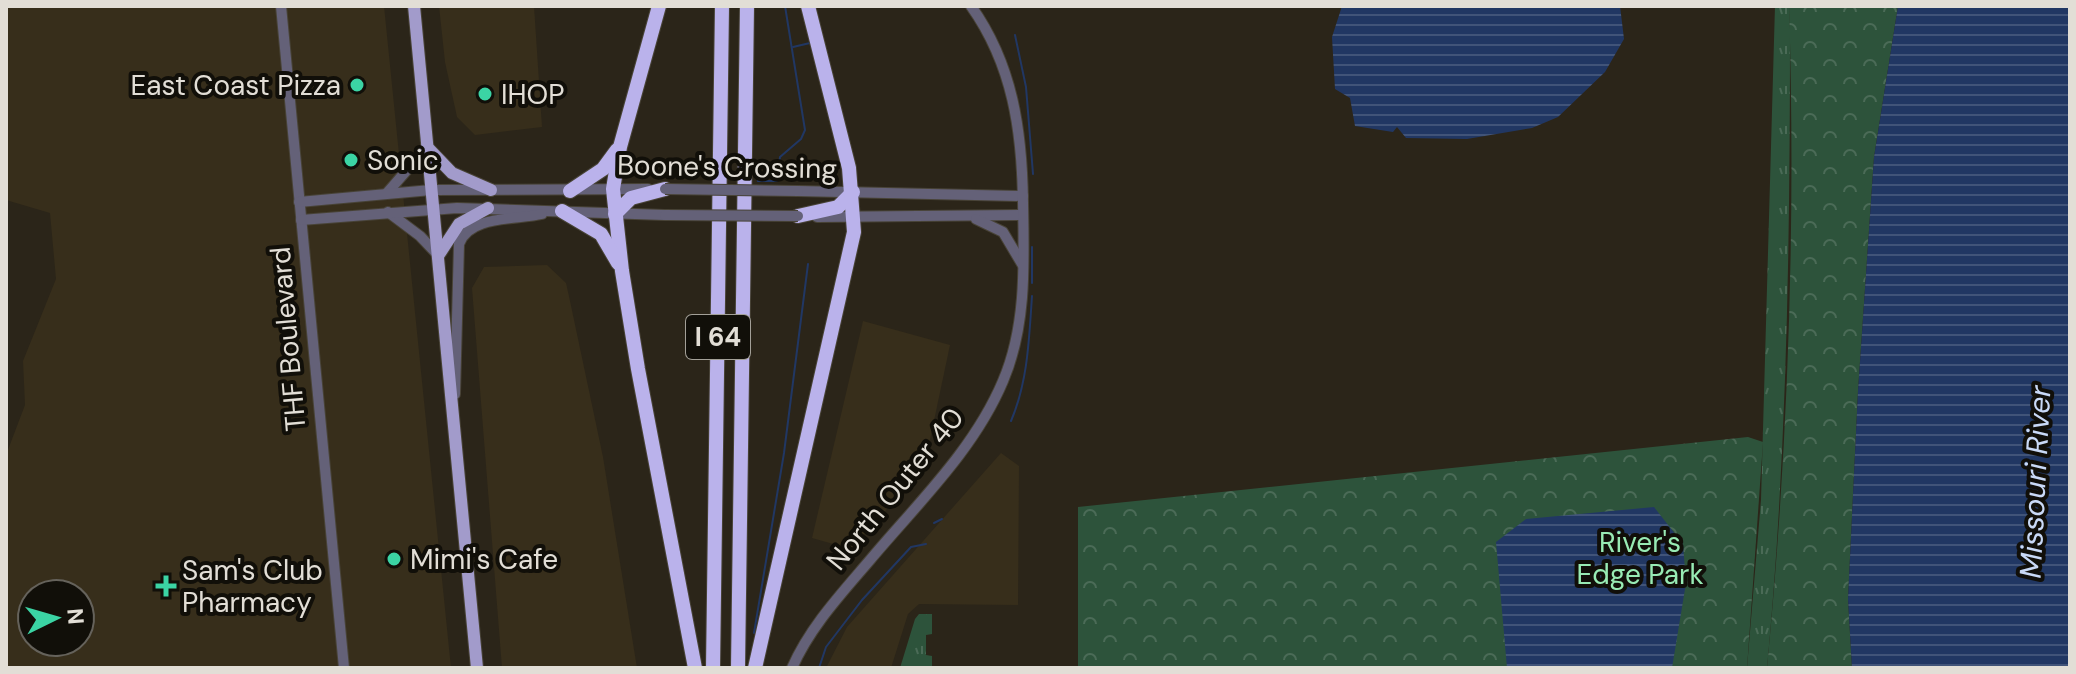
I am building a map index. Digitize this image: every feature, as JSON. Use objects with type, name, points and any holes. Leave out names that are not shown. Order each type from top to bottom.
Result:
[{"type":"highway","points":[[659,6],[620,147],[613,189],[622,271],[695,668]]},
{"type":"highway","name":"I 64","points":[[713,668],[722,6]]},
{"type":"highway","name":"I 64","points":[[738,668],[747,6]]},
{"type":"highway","points":[[755,668],[851,247],[854,217],[853,192],[808,6]]},
{"type":"highway","points":[[570,191],[603,169],[620,147]]},
{"type":"highway","points":[[615,214],[631,198],[665,189]]},
{"type":"highway","points":[[798,216],[838,207],[853,192]]},
{"type":"highway","points":[[559,210],[601,234],[622,271]]},
{"type":"main road","points":[[414,6],[477,668]]},
{"type":"main road","points":[[427,147],[452,173],[491,190]]},
{"type":"main road","points":[[438,256],[459,224],[488,208]]},
{"type":"street","name":"THF Boulevard","points":[[281,6],[344,668]]},
{"type":"street","name":"North Outer 40","points":[[792,668],[817,624],[955,460],[985,416],[1004,380],[1011,356],[1019,324],[1023,266],[1019,126],[1012,95],[993,43],[971,6]]},
{"type":"street","points":[[387,193],[427,147]]},
{"type":"street","name":"Boone's Crossing","points":[[299,202],[431,190],[665,189],[1023,196]]},
{"type":"street","name":"Boone's Crossing","points":[[301,220],[433,208],[665,215],[1023,215]]},
{"type":"street","points":[[455,420],[459,244],[462,235],[477,224],[559,210]]},
{"type":"street","points":[[388,212],[420,236],[438,256]]},
{"type":"street","points":[[962,216],[987,221],[1003,232],[1023,266]]},
{"type":"shaded area","points":[[6,6],[384,6],[451,668],[6,666],[6,455],[25,405],[23,361],[56,279],[50,213],[6,200]]},
{"type":"shaded area","points":[[439,6],[534,6],[542,127],[475,135],[457,117],[445,62]]},
{"type":"shaded area","points":[[547,265],[566,283],[603,457],[637,668],[502,668],[472,288],[484,267]]},
{"type":"shaded area","points":[[863,321],[950,345],[924,468],[851,549],[812,538]]},
{"type":"shaded area","points":[[1001,453],[1019,466],[1018,605],[919,604],[908,614],[891,668],[826,668],[847,627]]},
{"type":"green space","points":[[1775,6],[1789,6],[1790,29],[1783,428],[1767,668],[1747,668],[1761,500]]},
{"type":"green space","points":[[1789,6],[1898,6],[1874,157],[1848,599],[1852,668],[1767,668],[1785,420],[1791,254]]},
{"type":"green space","name":"River's Edge Park","points":[[1748,437],[1763,442],[1747,668],[1078,668],[1078,507]]},
{"type":"green space","points":[[919,614],[932,614],[932,634],[926,635],[926,655],[932,656],[932,668],[900,668],[915,619]]},
{"type":"water","points":[[1342,6],[1620,6],[1624,39],[1605,72],[1558,117],[1532,128],[1467,139],[1406,138],[1397,127],[1393,132],[1355,126],[1350,98],[1335,89],[1332,37]]},
{"type":"water","name":"Missouri River","points":[[1898,6],[2070,6],[2070,668],[1852,668],[1848,599],[1874,157]]},
{"type":"water","points":[[1654,507],[1683,544],[1686,583],[1672,668],[1507,668],[1496,542],[1526,519]]},
{"type":"waterway","points":[[757,175],[758,181],[777,181],[780,157],[801,139],[805,130],[785,6]]},
{"type":"waterway","points":[[1015,35],[1026,87],[1033,174]]},
{"type":"waterway","points":[[793,47],[810,43]]},
{"type":"waterway","points":[[1032,247],[1032,283]]},
{"type":"waterway","points":[[754,633],[784,453],[808,264]]},
{"type":"waterway","points":[[1011,421],[1024,375],[1032,296]]},
{"type":"waterway","points":[[934,523],[942,519]]},
{"type":"waterway","points":[[819,668],[826,647],[862,600],[911,547],[926,544]]},
{"type":"place","name":"East Coast Pizza","points":[[357,85]]},
{"type":"place","name":"IHOP","points":[[485,94]]},
{"type":"place","name":"Sonic","points":[[351,160]]},
{"type":"place","name":"Mimi's Cafe","points":[[394,559]]},
{"type":"place","name":"Sam's Club Pharmacy","points":[[166,586]]}]
